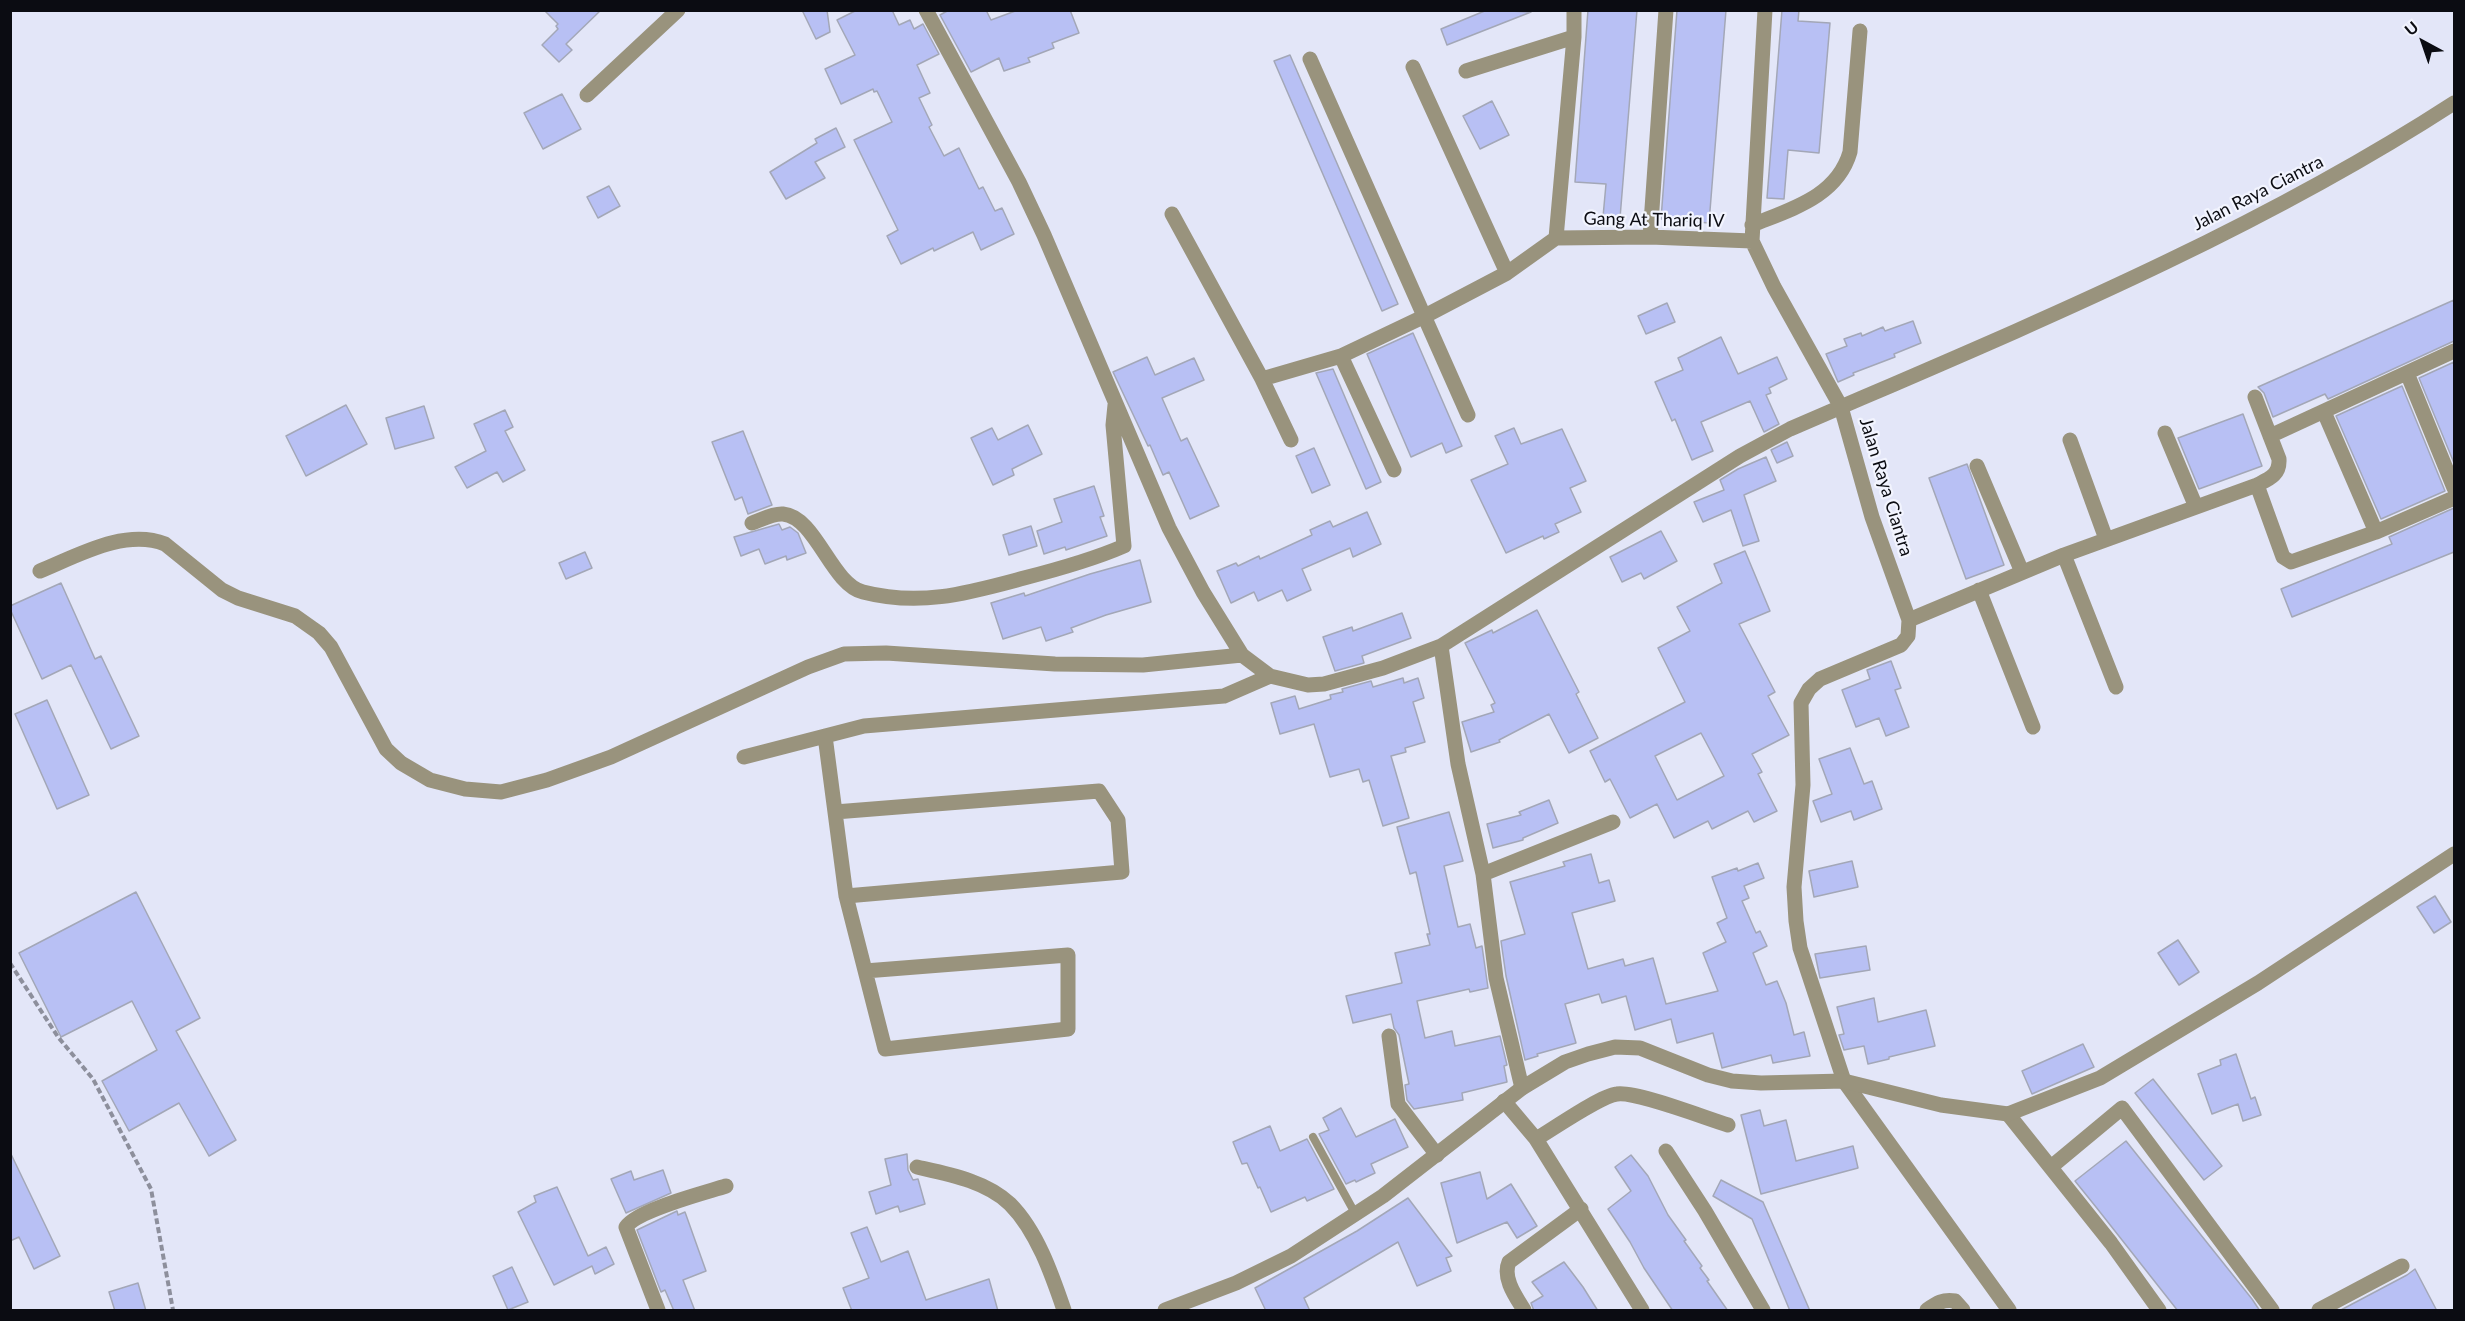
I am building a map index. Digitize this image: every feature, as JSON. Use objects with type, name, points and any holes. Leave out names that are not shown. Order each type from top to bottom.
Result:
[{"type":"street","points":[[587,95],[678,10]]},
{"type":"street","points":[[926,10],[1018,182],[1169,528],[1203,592],[1242,655],[1270,676],[1308,685],[1324,684],[1383,668],[1441,646],[1740,456],[1790,429],[1841,407],[1774,287],[1752,241],[1765,10]]},
{"type":"street","points":[[1262,380],[1341,356],[1425,316],[1507,273],[1556,238],[1574,37],[1574,10]]},
{"type":"street","points":[[1650,237],[1666,10]]},
{"type":"street","points":[[1752,225],[1810,201],[1835,181],[1846,167],[1850,152],[1860,31]]},
{"type":"street","points":[[1466,71],[1574,37]]},
{"type":"street","points":[[1310,59],[1468,415]]},
{"type":"street","points":[[1413,66],[1507,273]]},
{"type":"street","name":"Jalan Raya Ciantra","points":[[1909,620],[1872,518],[1841,407],[2047,318],[2253,220],[2393,143],[2454,103]]},
{"type":"street","points":[[1173,214],[1262,380],[1291,440]]},
{"type":"street","name":"Gang At Thariq IV","points":[[1556,238],[1650,237],[1752,241]]},
{"type":"street","points":[[2270,436],[2454,351]]},
{"type":"street","points":[[1341,356],[1394,470]]},
{"type":"street","points":[[2407,372],[2454,488]]},
{"type":"street","points":[[2009,1311],[1844,1081],[1800,948],[1796,921],[1794,887],[1803,785],[1802,703],[1809,689],[1820,679],[1905,642],[1909,632],[1909,620],[2064,555],[2257,485],[2273,477],[2278,470],[2279,459],[2255,397]]},
{"type":"street","points":[[752,523],[776,515],[790,516],[822,547],[836,571],[851,587],[886,596],[940,598],[970,593],[1092,560],[1124,546],[1113,425],[1115,402]]},
{"type":"street","points":[[2324,412],[2376,532]]},
{"type":"street","points":[[2165,433],[2196,507]]},
{"type":"street","points":[[2070,440],[2106,539]]},
{"type":"street","points":[[1977,466],[2022,572]]},
{"type":"street","points":[[2257,485],[2283,556],[2288,561],[2296,562],[2376,532],[2454,498]]},
{"type":"street","points":[[40,571],[114,542],[140,538],[154,539],[165,544],[222,590],[238,598],[295,616],[319,633],[331,647],[386,749],[401,764],[430,780],[465,789],[501,792],[547,780],[610,756],[808,667],[844,654],[886,653],[1055,664],[1143,665],[1242,655]]},
{"type":"street","points":[[2064,555],[2116,687]]},
{"type":"street","points":[[1979,590],[2033,727]]},
{"type":"street","points":[[1441,646],[1458,764],[1483,874],[1496,978],[1522,1088]]},
{"type":"street","points":[[744,757],[864,726],[1224,696],[1270,676]]},
{"type":"street","points":[[825,736],[846,896],[865,971],[885,1049],[1068,1029],[1068,955],[865,971]]},
{"type":"street","points":[[835,812],[1099,791],[1118,820],[1122,872],[846,896]]},
{"type":"street","points":[[1483,874],[1613,822]]},
{"type":"street","points":[[1165,1311],[1236,1283],[1291,1256],[1356,1215],[1522,1088],[1565,1062],[1588,1053],[1615,1047],[1640,1048],[1708,1075],[1732,1081],[1761,1083],[1844,1081],[1941,1104],[2008,1114],[2100,1078],[2258,983],[2454,854]]},
{"type":"street","points":[[1389,1036],[1398,1104],[1437,1155]]},
{"type":"street","points":[[1536,1139],[1617,1094],[1634,1095],[1728,1125]]},
{"type":"street","points":[[1504,1101],[1536,1139],[1642,1311]]},
{"type":"street","points":[[2051,1167],[2122,1108],[2272,1311]]},
{"type":"street","points":[[2008,1114],[2111,1243],[2158,1311]]},
{"type":"street","points":[[1666,1151],[1705,1210],[1763,1311]]},
{"type":"street","points":[[917,1167],[953,1174],[988,1189],[1009,1203],[1025,1222],[1036,1243],[1064,1311]]},
{"type":"street","points":[[658,1311],[626,1227],[633,1219],[664,1206],[726,1186]]},
{"type":"street","points":[[1524,1311],[1509,1280],[1507,1271],[1509,1262],[1581,1209]]},
{"type":"street","points":[[2319,1311],[2402,1266]]},
{"type":"street","points":[[1928,1311],[1938,1302],[1949,1300],[1954,1301],[1963,1311]]},
{"type":"lane","points":[[1313,1137],[1356,1215]]},
{"type":"path","points":[[10,963],[58,1037],[93,1079],[151,1189],[173,1311]]},
{"type":"building","points":[[544,10],[601,10],[566,44],[572,50],[559,62],[542,45],[558,29],[556,26],[558,24]]},
{"type":"building","points":[[802,10],[827,10],[830,32],[816,39]]},
{"type":"building","points":[[857,10],[892,10],[899,25],[910,20],[914,29],[923,24],[939,54],[917,65],[930,93],[919,98],[932,125],[929,127],[944,156],[959,148],[979,189],[983,187],[995,211],[1002,208],[1014,234],[981,250],[973,232],[901,264],[887,236],[898,230],[854,140],[892,122],[877,91],[874,92],[873,89],[841,104],[825,69],[855,55],[837,20]]},
{"type":"building","points":[[949,10],[986,10],[991,20],[1018,10],[1070,10],[1079,33],[1052,43],[1054,48],[1028,58],[1030,62],[1004,71],[999,58],[971,72],[940,15]]},
{"type":"building","points":[[1487,10],[1531,12],[1447,45],[1441,29]]},
{"type":"building","points":[[1588,10],[1637,10],[1620,218],[1603,217],[1606,184],[1575,182]]},
{"type":"building","points":[[1677,10],[1726,10],[1709,223],[1661,219]]},
{"type":"building","points":[[1782,10],[1799,10],[1798,21],[1830,23],[1819,153],[1788,150],[1784,199],[1767,198]]},
{"type":"building","points":[[1290,55],[1398,304],[1382,311],[1274,61]]},
{"type":"building","points":[[562,94],[581,129],[543,149],[524,113]]},
{"type":"building","points":[[1492,101],[1509,135],[1480,149],[1463,116]]},
{"type":"building","points":[[836,128],[845,147],[815,162],[825,178],[786,199],[770,172],[817,143],[815,139]]},
{"type":"building","points":[[609,186],[620,206],[598,218],[587,197]]},
{"type":"building","points":[[2454,300],[2454,341],[2328,399],[2325,394],[2273,417],[2264,393],[2258,387]]},
{"type":"building","points":[[1667,303],[1675,322],[1646,334],[1638,316]]},
{"type":"building","points":[[1913,321],[1921,343],[1838,382],[1826,354],[1847,346],[1844,339],[1861,333],[1862,336],[1883,327],[1885,331]]},
{"type":"building","points":[[1413,333],[1462,446],[1446,453],[1442,443],[1411,457],[1367,354]]},
{"type":"building","points":[[1721,337],[1738,374],[1777,357],[1787,379],[1769,388],[1771,393],[1766,395],[1779,424],[1764,432],[1750,401],[1701,422],[1713,451],[1692,460],[1675,419],[1672,421],[1655,382],[1683,370],[1678,358]]},
{"type":"building","points":[[1147,357],[1155,375],[1194,358],[1204,380],[1162,398],[1181,441],[1187,438],[1219,506],[1190,519],[1169,472],[1163,475],[1113,372]]},
{"type":"building","points":[[2454,362],[2454,463],[2419,378]]},
{"type":"building","points":[[1333,369],[1381,482],[1366,489],[1316,373]]},
{"type":"building","points":[[2402,386],[2445,491],[2381,519],[2336,416]]},
{"type":"building","points":[[346,405],[367,444],[306,476],[286,436]]},
{"type":"building","points":[[424,406],[434,438],[395,449],[386,418]]},
{"type":"building","points":[[505,410],[513,427],[505,431],[525,470],[503,482],[497,472],[467,488],[455,467],[486,451],[474,424]]},
{"type":"building","points":[[2243,414],[2262,466],[2199,489],[2178,438]]},
{"type":"building","points":[[1028,425],[1042,454],[1012,469],[1014,475],[993,485],[971,438],[992,428],[998,440]]},
{"type":"building","points":[[1514,428],[1521,444],[1562,429],[1586,481],[1570,488],[1581,512],[1555,524],[1559,532],[1544,539],[1543,536],[1506,553],[1471,480],[1508,464],[1495,436]]},
{"type":"building","points":[[743,431],[772,505],[748,514],[742,497],[735,500],[712,442]]},
{"type":"building","points":[[1787,442],[1793,456],[1777,463],[1771,450]]},
{"type":"building","points":[[1314,448],[1330,485],[1312,493],[1296,456]]},
{"type":"building","points":[[1766,457],[1776,481],[1744,495],[1759,541],[1743,546],[1731,510],[1703,522],[1694,502],[1724,490],[1720,480]]},
{"type":"building","points":[[1967,464],[2004,565],[1966,579],[1929,478]]},
{"type":"building","points":[[1094,486],[1104,516],[1100,517],[1107,536],[1066,550],[1065,547],[1044,554],[1037,531],[1062,522],[1054,499]]},
{"type":"building","points":[[2454,508],[2454,552],[2292,617],[2281,589],[2392,544],[2389,537]]},
{"type":"building","points":[[1367,512],[1381,544],[1353,557],[1350,548],[1302,569],[1311,590],[1287,601],[1282,590],[1258,601],[1254,592],[1231,603],[1217,571],[1236,563],[1238,566],[1259,556],[1260,559],[1312,535],[1310,530],[1330,521],[1333,527]]},
{"type":"building","points":[[779,524],[782,530],[790,527],[798,533],[806,553],[787,560],[786,556],[765,564],[759,549],[741,556],[734,537]]},
{"type":"building","points":[[1031,526],[1037,546],[1009,555],[1003,535]]},
{"type":"building","points":[[1661,531],[1677,561],[1644,579],[1641,573],[1622,582],[1610,557]]},
{"type":"building","points":[[1745,551],[1770,611],[1739,624],[1775,692],[1768,696],[1789,735],[1752,754],[1762,772],[1758,774],[1777,811],[1754,822],[1748,811],[1712,829],[1708,821],[1674,838],[1657,804],[1630,818],[1610,779],[1605,782],[1590,751],[1685,702],[1658,648],[1690,631],[1677,607],[1722,583],[1714,564]],"holes":[[[1701,733],[1724,776],[1677,800],[1655,756]]]},
{"type":"building","points":[[585,552],[592,568],[566,579],[559,563]]},
{"type":"building","points":[[1140,560],[1151,602],[1071,628],[1073,632],[1046,641],[1041,627],[1003,639],[991,603],[1024,593],[1025,596]]},
{"type":"building","points":[[61,583],[95,659],[101,656],[139,736],[111,749],[71,665],[42,679],[10,609],[10,606]]},
{"type":"building","points":[[1537,610],[1579,692],[1576,694],[1598,738],[1569,753],[1549,714],[1499,740],[1500,742],[1471,752],[1462,722],[1494,712],[1491,705],[1495,703],[1465,643],[1492,630],[1493,633]]},
{"type":"building","points":[[1402,613],[1411,638],[1362,656],[1364,663],[1335,671],[1323,637],[1352,627],[1353,631]]},
{"type":"building","points":[[1891,661],[1901,688],[1895,690],[1909,727],[1886,736],[1879,718],[1856,727],[1842,690],[1870,679],[1867,670]]},
{"type":"building","points":[[1403,678],[1404,683],[1418,678],[1424,698],[1413,702],[1425,742],[1405,748],[1406,752],[1391,756],[1409,818],[1383,826],[1369,780],[1363,782],[1359,769],[1330,777],[1314,724],[1280,734],[1271,703],[1295,696],[1299,709],[1331,699],[1330,695],[1343,692],[1342,689],[1371,681],[1373,687]]},
{"type":"building","points":[[47,700],[89,795],[57,809],[15,714]]},
{"type":"building","points":[[1850,748],[1864,784],[1872,781],[1882,809],[1854,820],[1851,811],[1821,822],[1813,801],[1832,794],[1819,759]]},
{"type":"building","points":[[1549,800],[1558,823],[1523,840],[1493,848],[1487,824],[1521,815],[1519,812]]},
{"type":"building","points":[[1449,812],[1463,861],[1444,866],[1458,927],[1470,924],[1476,948],[1482,946],[1488,988],[1470,992],[1469,989],[1417,1001],[1425,1038],[1452,1031],[1455,1046],[1500,1036],[1507,1065],[1504,1066],[1507,1082],[1462,1093],[1463,1100],[1414,1109],[1407,1100],[1405,1085],[1409,1084],[1399,1035],[1394,1028],[1391,1014],[1353,1023],[1346,996],[1402,983],[1395,953],[1430,945],[1427,934],[1430,934],[1416,872],[1410,874],[1397,827]]},
{"type":"building","points":[[1591,854],[1599,883],[1609,880],[1615,901],[1572,913],[1588,969],[1623,959],[1625,966],[1653,958],[1666,1004],[1718,991],[1703,953],[1726,942],[1717,923],[1727,918],[1712,877],[1737,868],[1738,871],[1758,863],[1764,878],[1744,886],[1749,898],[1742,901],[1756,933],[1760,931],[1767,946],[1753,953],[1766,985],[1777,981],[1786,1003],[1794,1035],[1804,1032],[1810,1056],[1773,1063],[1771,1055],[1722,1068],[1713,1033],[1677,1043],[1671,1019],[1635,1030],[1626,996],[1602,1003],[1599,994],[1565,1004],[1576,1043],[1537,1054],[1538,1056],[1525,1060],[1506,976],[1501,941],[1525,934],[1510,882],[1565,866],[1563,862]]},
{"type":"building","points":[[1852,861],[1858,887],[1814,897],[1809,871]]},
{"type":"building","points":[[136,892],[200,1018],[176,1031],[236,1140],[209,1156],[179,1103],[129,1131],[102,1081],[157,1050],[132,1001],[61,1037],[19,953]]},
{"type":"building","points":[[2435,896],[2451,922],[2434,933],[2417,907]]},
{"type":"building","points":[[2178,940],[2199,972],[2179,985],[2158,953]]},
{"type":"building","points":[[1866,946],[1870,970],[1820,978],[1815,954]]},
{"type":"building","points":[[1874,998],[1878,1022],[1926,1010],[1935,1046],[1868,1064],[1864,1046],[1844,1050],[1839,1035],[1844,1034],[1837,1007]]},
{"type":"building","points":[[2083,1044],[2094,1067],[2032,1094],[2022,1071]]},
{"type":"building","points":[[2236,1054],[2251,1099],[2255,1097],[2261,1115],[2243,1121],[2238,1104],[2212,1114],[2198,1074],[2221,1065],[2220,1060]]},
{"type":"building","points":[[2153,1079],[2222,1166],[2204,1180],[2135,1093]]},
{"type":"building","points":[[1341,1108],[1356,1137],[1395,1119],[1408,1147],[1371,1164],[1375,1173],[1346,1184],[1319,1134],[1329,1130],[1323,1118]]},
{"type":"building","points":[[1760,1110],[1764,1126],[1786,1120],[1796,1161],[1853,1146],[1858,1168],[1761,1194],[1741,1115]]},
{"type":"building","points":[[1270,1126],[1280,1151],[1307,1139],[1334,1189],[1307,1201],[1305,1197],[1271,1212],[1247,1163],[1242,1164],[1233,1142]]},
{"type":"building","points":[[2126,1141],[2260,1311],[2178,1311],[2075,1181]]},
{"type":"building","points":[[10,1152],[60,1256],[34,1269],[19,1237],[10,1241]]},
{"type":"building","points":[[907,1154],[908,1170],[913,1180],[918,1179],[925,1204],[900,1212],[898,1206],[876,1214],[869,1192],[891,1185],[885,1159]]},
{"type":"building","points":[[1631,1155],[1648,1176],[1668,1215],[1702,1266],[1700,1268],[1709,1280],[1707,1281],[1728,1311],[1673,1311],[1644,1268],[1608,1209],[1631,1191],[1615,1167]]},
{"type":"building","points":[[663,1170],[671,1193],[626,1213],[611,1179],[631,1171],[634,1180]]},
{"type":"building","points":[[1480,1172],[1487,1199],[1511,1184],[1537,1226],[1517,1238],[1507,1222],[1457,1243],[1441,1183]]},
{"type":"building","points":[[1721,1180],[1763,1202],[1810,1311],[1790,1311],[1752,1219],[1713,1196]]},
{"type":"building","points":[[557,1187],[588,1256],[606,1247],[614,1264],[595,1274],[592,1266],[554,1285],[518,1212],[536,1202],[534,1196]]},
{"type":"building","points":[[1408,1198],[1452,1256],[1446,1258],[1451,1271],[1417,1286],[1398,1242],[1304,1298],[1310,1311],[1266,1311],[1255,1288],[1357,1231]]},
{"type":"building","points":[[677,1211],[678,1215],[685,1212],[706,1271],[683,1280],[695,1311],[674,1311],[665,1290],[661,1292],[637,1230]]},
{"type":"building","points":[[867,1227],[881,1262],[908,1251],[926,1300],[989,1279],[998,1311],[852,1311],[843,1288],[869,1278],[851,1233]]},
{"type":"building","points":[[1564,1262],[1598,1311],[1534,1311],[1531,1303],[1543,1296],[1532,1282]]},
{"type":"building","points":[[512,1267],[528,1302],[508,1310],[493,1276]]},
{"type":"building","points":[[2415,1269],[2437,1311],[2339,1311],[2407,1275]]},
{"type":"building","points":[[138,1283],[146,1311],[115,1311],[109,1292]]}]
